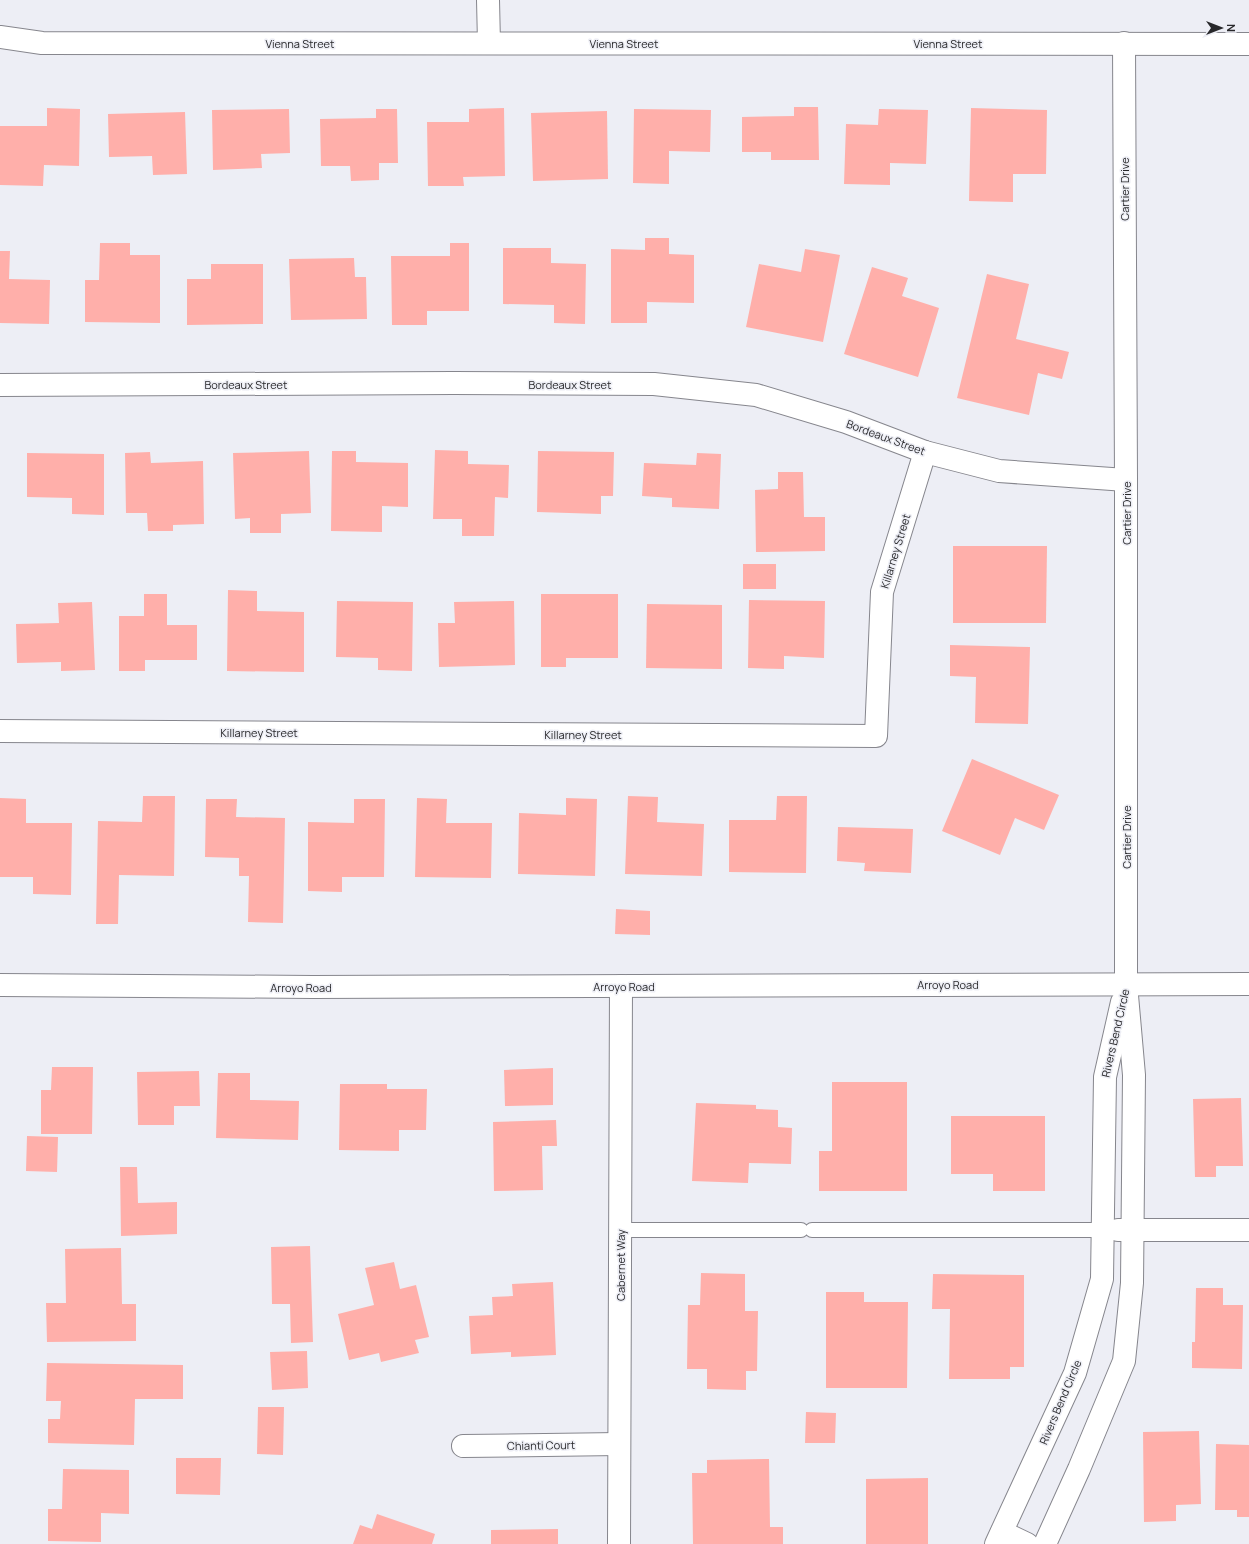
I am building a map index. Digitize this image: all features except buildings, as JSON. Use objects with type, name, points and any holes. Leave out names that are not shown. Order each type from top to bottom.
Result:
[{"type":"street","points":[[488,0],[489,43]]},
{"type":"street","name":"Vienna Street","points":[[0,37],[42,43],[1249,44]]},
{"type":"street","name":"Cartier Drive","points":[[1124,43],[1126,984]]},
{"type":"street","name":"Bordeaux Street","points":[[0,385],[445,383],[654,384],[756,395],[846,422],[925,452],[999,471],[1126,480]]},
{"type":"street","name":"Killarney Street","points":[[0,731],[876,736],[882,592],[925,452]]},
{"type":"street","name":"Rivers Bend Circle","points":[[999,1538],[1075,1373],[1102,1279],[1104,1077],[1126,984]]},
{"type":"street","name":"Rivers Bend Circle","points":[[1045,1544],[1079,1469],[1124,1361],[1132,1283],[1134,1075],[1126,984]]},
{"type":"street","name":"Arroyo Road","points":[[0,985],[305,987],[1249,984]]},
{"type":"street","name":"Cabernet Way","points":[[620,1544],[621,986]]},
{"type":"street","points":[[1102,1230],[1249,1230]]},
{"type":"street","name":"Chianti Court","points":[[463,1446],[619,1444]]},
{"type":"street","points":[[999,1538],[1027,1544]]},
{"type":"lane","points":[[620,1230],[1102,1230]]}]
